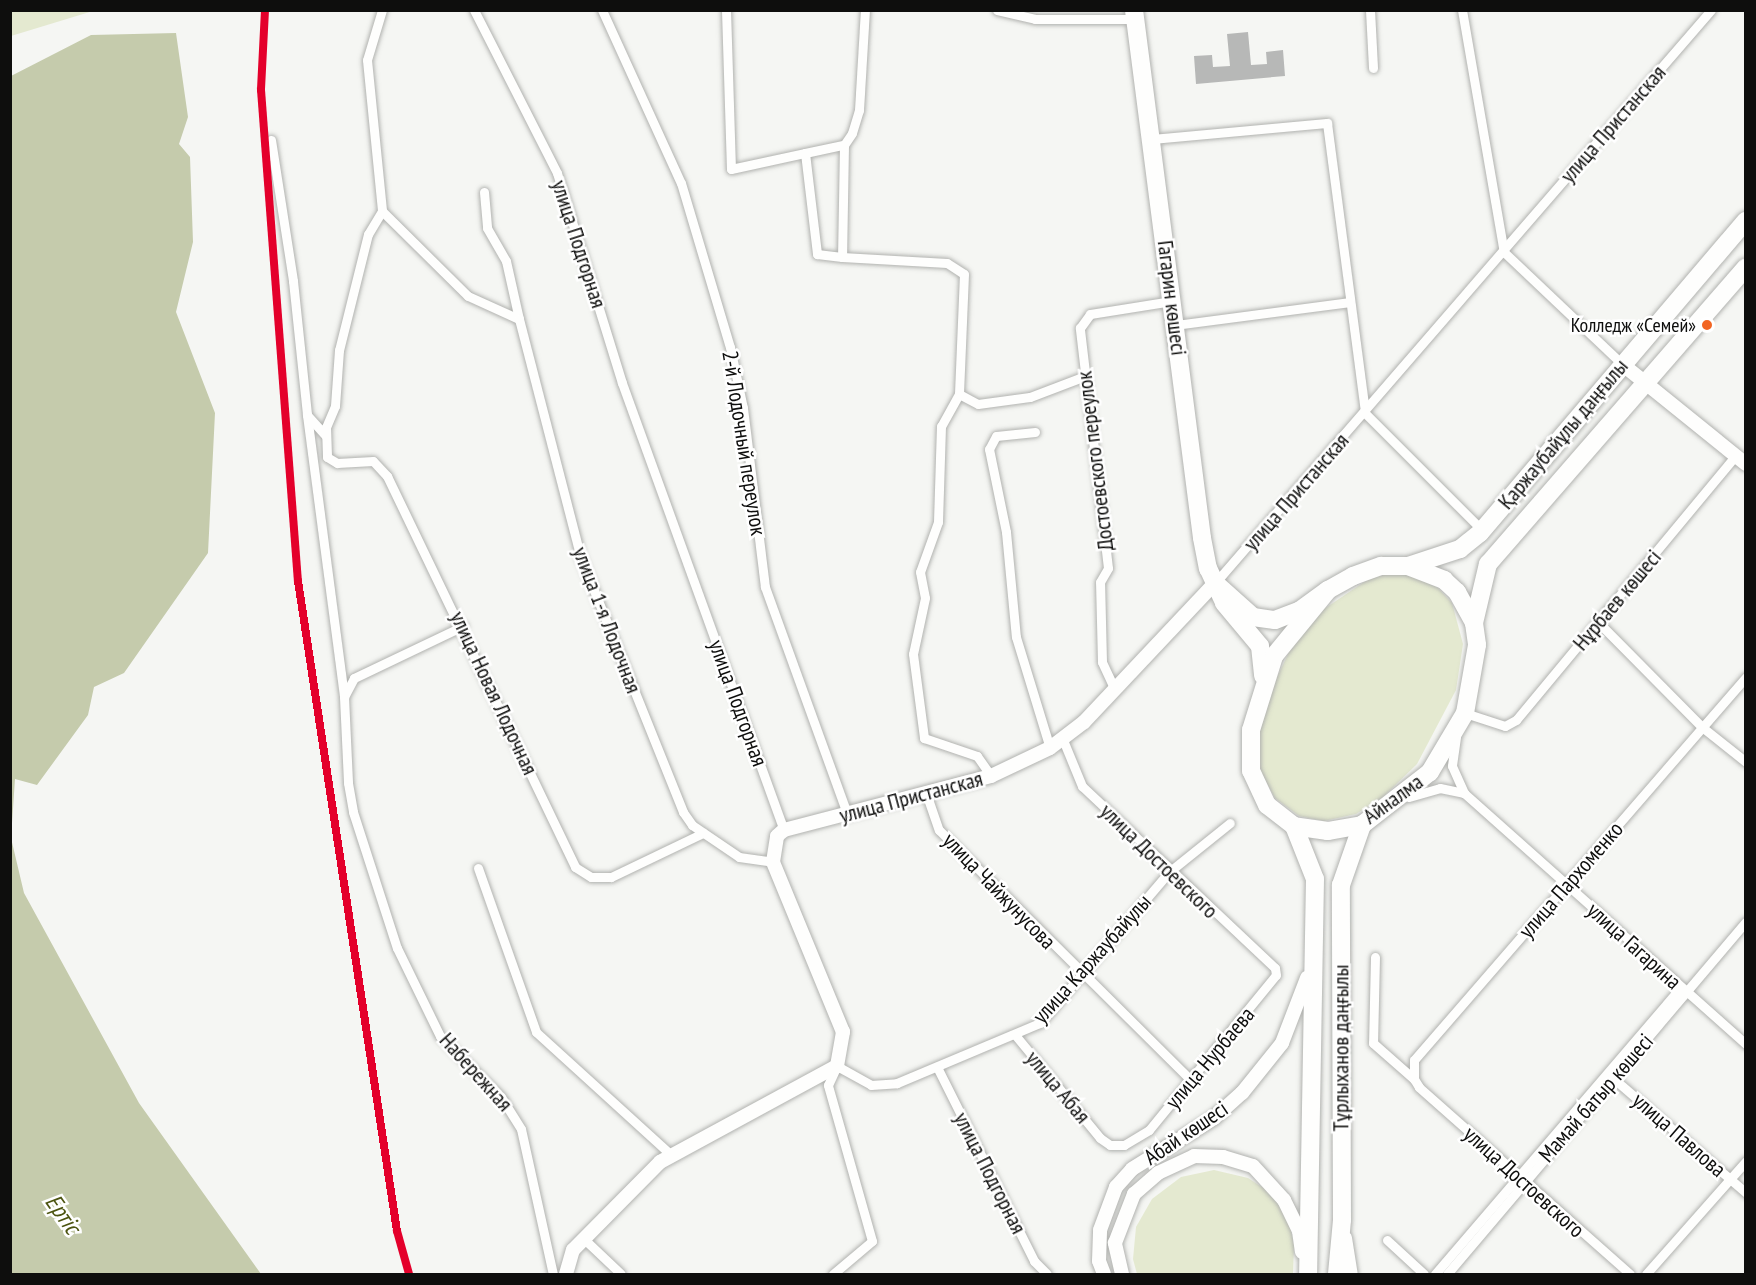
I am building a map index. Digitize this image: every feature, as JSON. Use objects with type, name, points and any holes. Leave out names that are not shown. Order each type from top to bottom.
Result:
[{"type":"highway","name":"Гагарин көшесі","points":[[1135,15],[1202,538],[1215,583],[1230,612],[1260,645],[1263,682]]},
{"type":"highway","name":"Қаржаубайұлы даңғылы","points":[[1408,566],[1460,549],[1482,530],[1746,221]]},
{"type":"highway","name":"Қаржаубайұлы даңғылы","points":[[1474,623],[1488,564],[1746,267]]},
{"type":"highway","name":"Айналма","points":[[1381,566],[1408,566],[1444,580],[1457,592],[1474,623],[1477,645],[1465,713],[1457,732],[1430,772],[1396,802],[1362,825],[1328,831],[1294,826],[1267,805],[1251,771],[1251,730],[1263,682],[1274,656],[1328,590],[1381,566]]},
{"type":"highway","points":[[1215,583],[1234,604],[1266,621],[1288,618],[1328,590]]},
{"type":"highway","name":"Тұрлыханов даңғылы","points":[[1337,1275],[1342,1220],[1341,885],[1362,825]]},
{"type":"highway","name":"Тұрлыханов даңғылы","points":[[1294,826],[1315,879],[1316,928],[1306,1275]]},
{"type":"street","points":[[326,436],[335,406],[339,350],[359,266],[368,234],[382,211],[367,60],[381,10]]},
{"type":"street","name":"улица Подгорная","points":[[474,10],[557,174],[622,383],[784,830]]},
{"type":"street","name":"2-й Лодочный переулок","points":[[602,10],[681,183],[730,347],[743,408],[765,587],[847,814]]},
{"type":"street","points":[[726,10],[731,169],[844,145]]},
{"type":"street","points":[[842,256],[844,145],[859,111],[865,10]]},
{"type":"street","points":[[997,10],[1047,20],[1135,15]]},
{"type":"street","points":[[1370,10],[1373,68]]},
{"type":"street","points":[[1462,10],[1504,252],[1622,364],[1741,459]]},
{"type":"street","name":"улица Пристанская","points":[[784,830],[991,776],[1063,740],[1115,690],[1215,583],[1365,414],[1711,10]]},
{"type":"street","points":[[1151,139],[1327,123],[1348,302],[1365,414],[1482,530]]},
{"type":"street","name":"Набережная","points":[[270,140],[293,281],[307,415],[344,697],[350,793],[397,948],[440,1036],[501,1097],[521,1129],[553,1275]]},
{"type":"street","points":[[805,153],[817,254],[947,263],[964,274],[959,394],[941,426],[938,522],[920,572],[925,598],[913,654],[918,713],[924,738],[977,756],[991,776]]},
{"type":"street","name":"улица 1-я Лодочная","points":[[484,192],[488,228],[506,261],[580,558],[683,812],[703,833],[749,861],[772,862]]},
{"type":"street","points":[[382,211],[468,296],[519,319]]},
{"type":"street","name":"Достоевского переулок","points":[[1115,690],[1102,662],[1100,582],[1108,568],[1080,328],[1084,317],[1172,301]]},
{"type":"street","points":[[1175,325],[1348,302]]},
{"type":"street","points":[[959,394],[978,404],[1030,397],[1085,376]]},
{"type":"street","points":[[307,415],[326,436]]},
{"type":"street","points":[[1035,432],[996,436],[989,449],[1006,532],[1016,638],[1050,748]]},
{"type":"street","name":"улица Новая Лодочная","points":[[326,436],[330,460],[362,460],[381,467],[463,626],[582,873],[611,877],[703,833]]},
{"type":"street","name":"Нұрбаев көшесі","points":[[1465,713],[1505,726],[1516,720],[1741,459]]},
{"type":"street","points":[[1599,623],[1702,726],[1746,762]]},
{"type":"street","points":[[344,697],[363,672],[463,626]]},
{"type":"street","name":"улица Пархоменко","points":[[1416,1083],[1414,1060],[1746,676]]},
{"type":"street","name":"улица Гагарина","points":[[1457,732],[1452,766],[1464,793],[1683,991],[1746,1044]]},
{"type":"street","name":"улица Достоевского","points":[[1063,740],[1082,786],[1169,872],[1275,968]]},
{"type":"street","points":[[1396,802],[1440,788],[1464,793]]},
{"type":"street","name":"улица Чайжунусова","points":[[926,793],[939,830],[1082,975],[1191,1080]]},
{"type":"street","name":"улица Каржаубайулы","points":[[837,1066],[858,1080],[883,1085],[938,1069],[1016,1036],[1040,1023],[1169,872],[1230,823]]},
{"type":"street","points":[[784,830],[773,843],[772,862],[843,1032],[837,1066],[828,1085],[872,1241],[833,1275]]},
{"type":"street","points":[[478,868],[536,1032],[672,1155]]},
{"type":"street","name":"Мамай батыр көшесі","points":[[1447,1275],[1520,1180],[1683,991],[1746,922]]},
{"type":"street","name":"Абай көшесі","points":[[1104,1275],[1099,1261],[1100,1230],[1116,1186],[1132,1169],[1214,1118],[1242,1093],[1282,1043],[1305,990],[1316,928]]},
{"type":"street","name":"улица Достоевского","points":[[1375,957],[1373,1043],[1520,1180],[1630,1275]]},
{"type":"street","name":"улица Нурбаева","points":[[1100,1138],[1117,1145],[1137,1137],[1191,1080],[1274,982],[1275,968]]},
{"type":"street","name":"Мамай батыр көшесі","points":[[1435,1275],[1613,1078],[1683,991]]},
{"type":"street","name":"улица Абая","points":[[1016,1036],[1100,1138]]},
{"type":"street","points":[[566,1275],[573,1250],[583,1238],[672,1155],[837,1066]]},
{"type":"street","name":"улица Подгорная","points":[[938,1069],[1034,1261],[1047,1275]]},
{"type":"street","name":"улица Павлова","points":[[1613,1078],[1746,1193]]},
{"type":"street","name":"Абай көшесі","points":[[1122,1275],[1115,1243],[1134,1194],[1158,1173],[1194,1156],[1223,1156],[1253,1166],[1284,1200],[1299,1231],[1306,1275]]},
{"type":"street","points":[[1646,1275],[1746,1161]]},
{"type":"street","points":[[1342,1220],[1351,1275]]},
{"type":"street","points":[[583,1238],[621,1275]]},
{"type":"street","points":[[1387,1240],[1425,1275]]},
{"type":"shaded area","points":[[11,10],[93,10],[93,11],[11,36]]},
{"type":"shaded area","points":[[1393,573],[1414,576],[1438,588],[1452,603],[1463,644],[1456,690],[1417,764],[1383,797],[1356,814],[1324,821],[1299,816],[1275,798],[1260,771],[1258,735],[1267,699],[1289,652],[1324,609],[1370,578]]},
{"type":"shaded area","points":[[1214,1170],[1248,1178],[1268,1191],[1287,1215],[1294,1244],[1293,1274],[1137,1274],[1133,1259],[1136,1227],[1152,1199],[1181,1177]]},
{"type":"water","points":[[176,33],[188,117],[179,144],[190,157],[193,242],[176,312],[215,413],[208,553],[124,673],[94,687],[88,715],[37,785],[15,779],[11,838],[11,76],[91,35]]},
{"type":"water","name":"Ертіс","points":[[11,838],[24,893],[139,1103],[261,1274],[11,1274]]},
{"type":"building","points":[[1248,32],[1251,65],[1267,64],[1266,52],[1283,50],[1285,76],[1196,84],[1194,56],[1212,55],[1213,67],[1230,66],[1227,34]]},
{"type":"transit line","points":[[265,10],[261,90],[298,581],[397,1231],[409,1274]]},
{"type":"place","name":"Колледж «Семей»","points":[[1707,325]]}]
